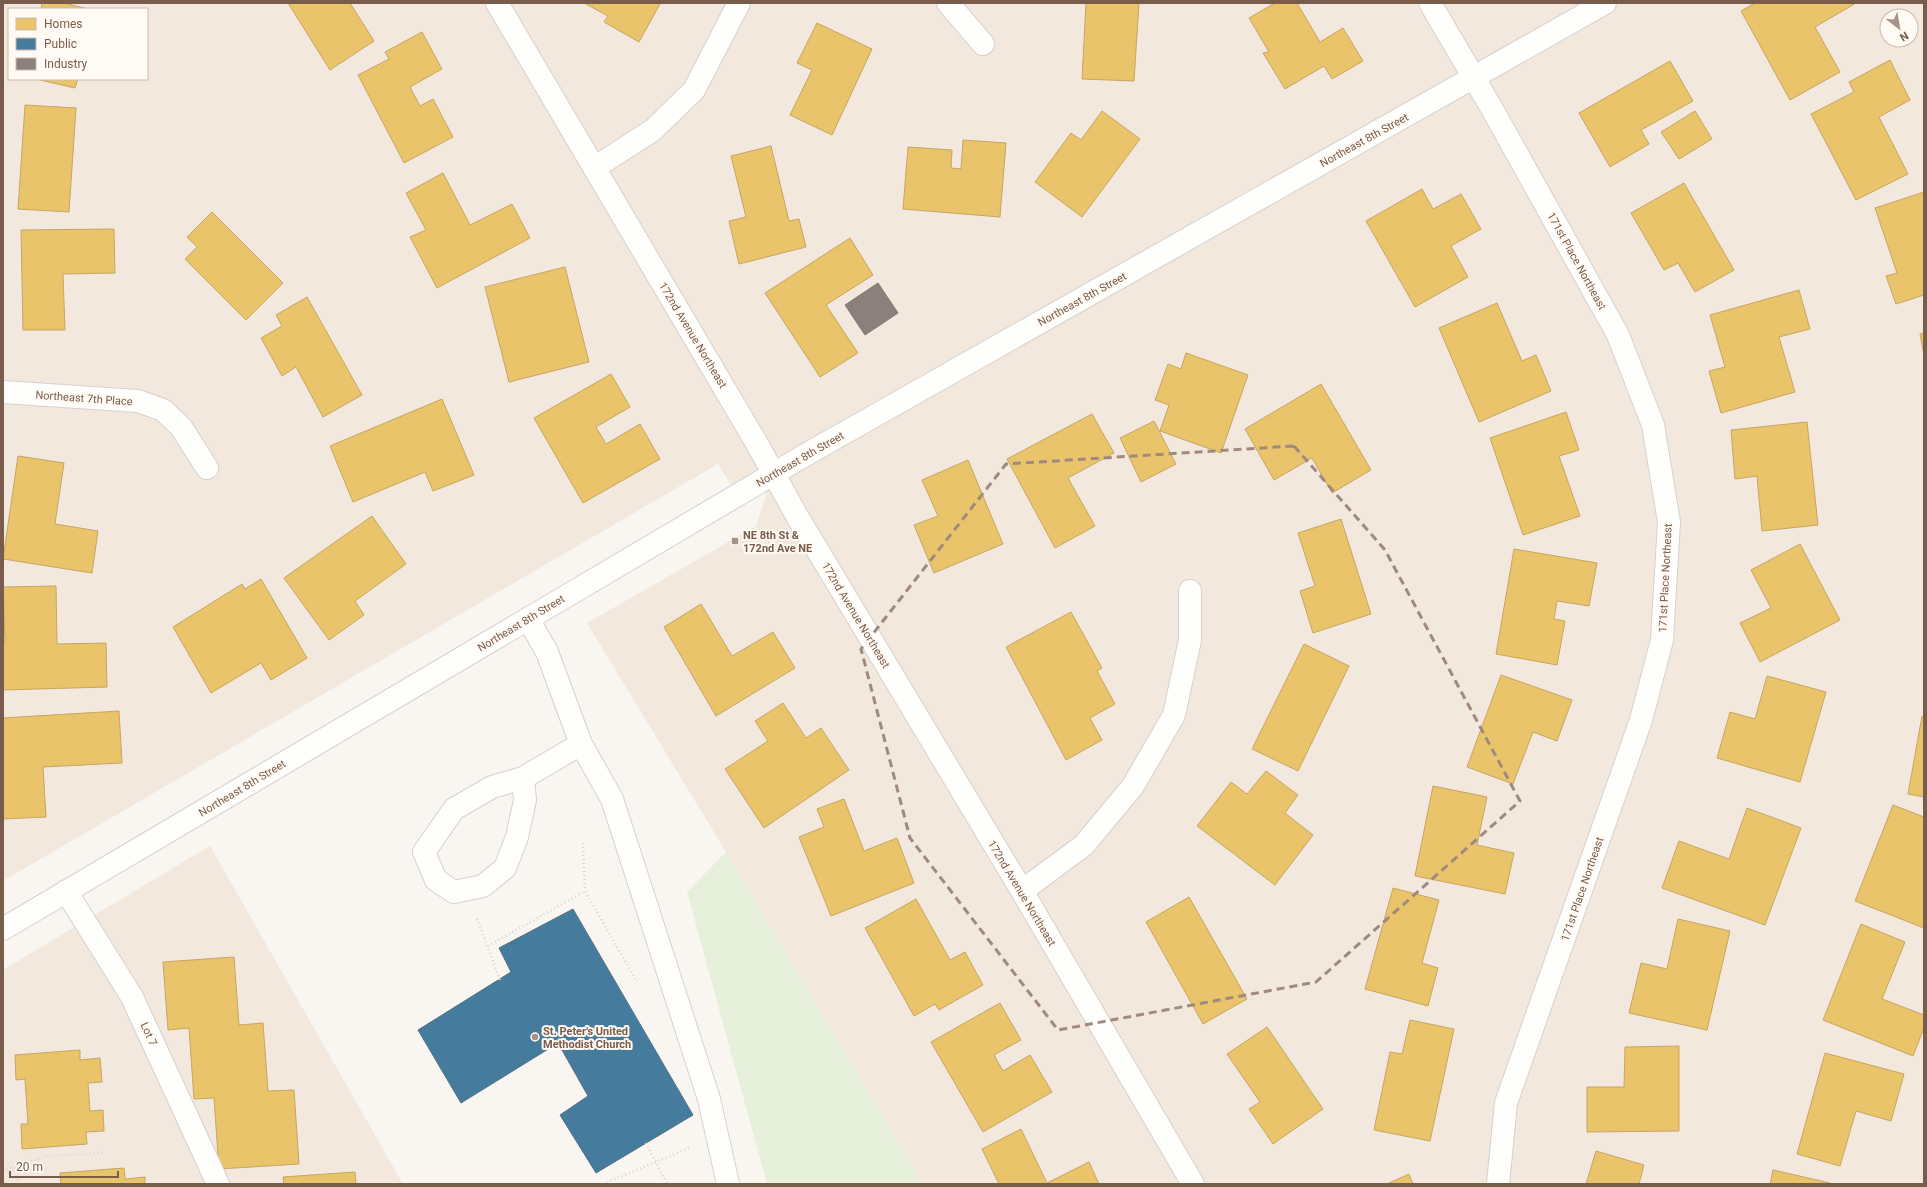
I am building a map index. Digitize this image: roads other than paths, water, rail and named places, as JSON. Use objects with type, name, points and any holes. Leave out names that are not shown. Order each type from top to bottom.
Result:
[{"type":"street","name":"172nd Avenue Northeast","points":[[497,3],[773,474],[1022,891],[1193,1184]]},
{"type":"street","points":[[594,168],[653,130],[694,90],[739,3]]},
{"type":"street","points":[[948,3],[983,44]]},
{"type":"street","name":"171st Place Northeast","points":[[1430,3],[1474,78],[1618,335],[1653,425],[1669,522],[1662,640],[1641,720],[1506,1103],[1498,1184]]},
{"type":"street","name":"Northeast 8th Street","points":[[3,929],[773,474],[1605,3]]},
{"type":"street","name":"Northeast 7th Place","points":[[3,392],[138,401],[163,410],[181,427],[207,468]]},
{"type":"street","points":[[1022,891],[1084,845],[1133,786],[1174,715],[1190,640],[1190,591]]},
{"type":"street","points":[[528,619],[547,652],[581,744],[612,799],[709,1099],[728,1184]]},
{"type":"street","points":[[523,778],[525,800],[517,837],[505,868],[483,886],[454,892],[436,880],[424,852],[454,809],[492,787],[523,778],[581,744]]},
{"type":"street","name":"Lot 7","points":[[66,892],[132,997],[218,1184]]},
{"type":"place","name":"NE 8th St & 172nd Ave NE","points":[[735,541]]},
{"type":"place","name":"St. Peter's United Methodist Church","points":[[535,1037]]}]
